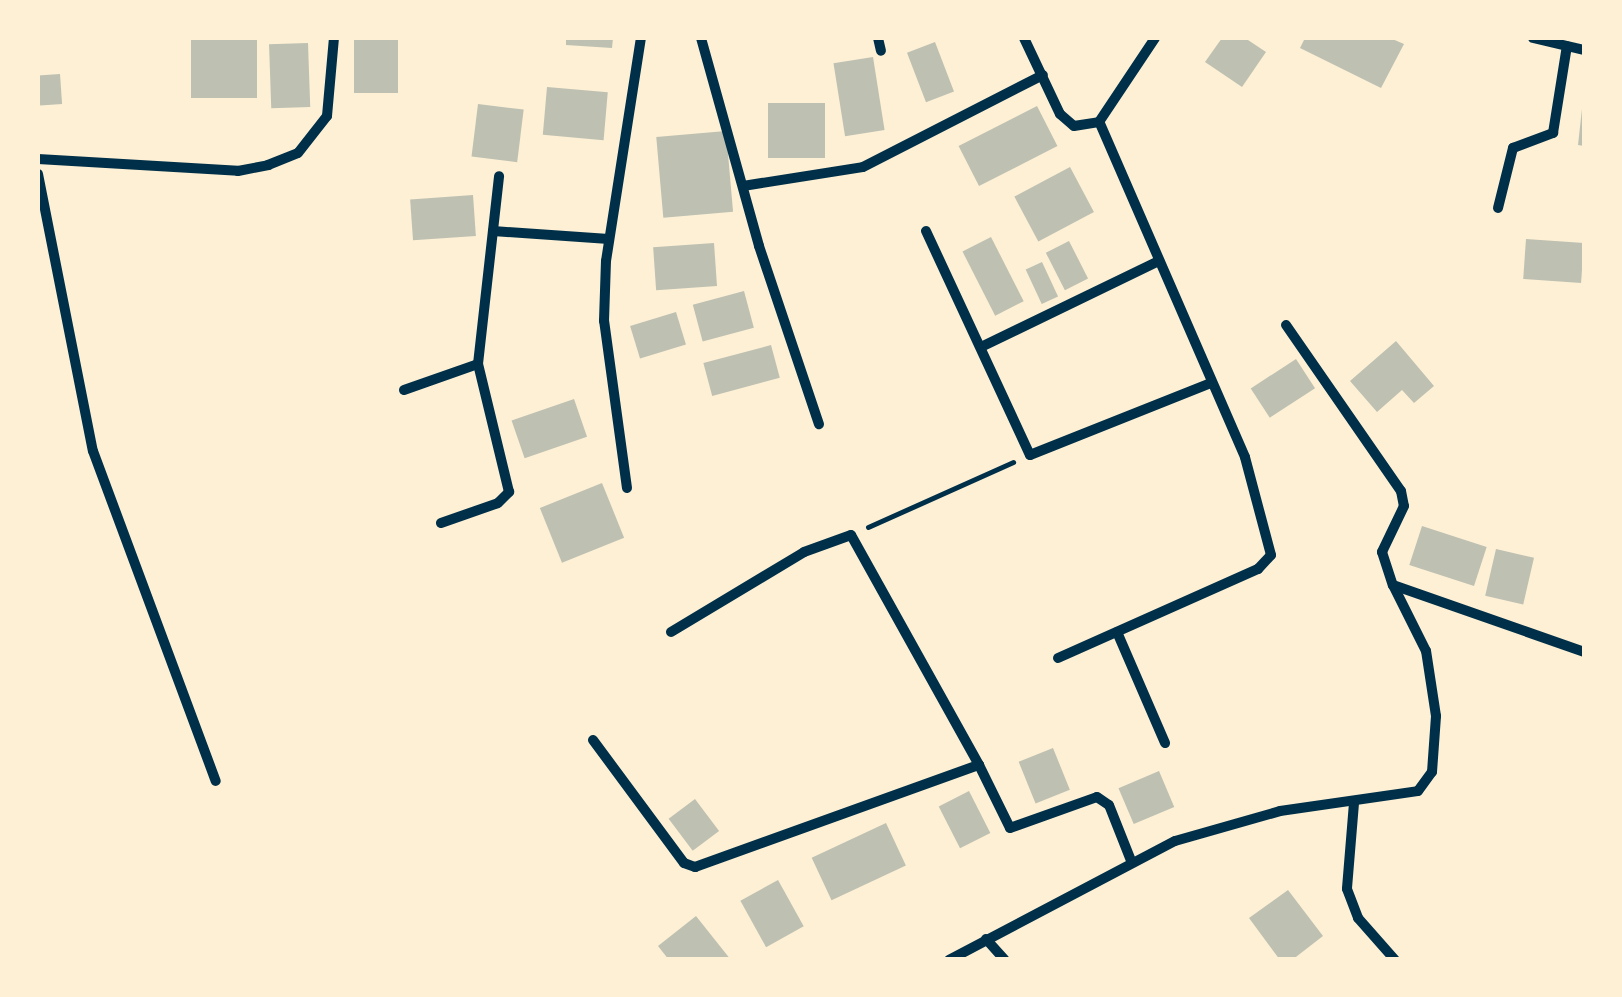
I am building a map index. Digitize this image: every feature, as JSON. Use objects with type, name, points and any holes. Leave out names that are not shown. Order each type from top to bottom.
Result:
[{"type":"street","points":[[38,159],[238,171],[298,153],[328,116],[334,38]]},
{"type":"street","points":[[628,488],[607,376],[609,239],[640,38]]},
{"type":"street","points":[[700,38],[818,424]]},
{"type":"street","points":[[878,38],[882,52]]},
{"type":"street","points":[[1024,38],[1066,121],[1082,127],[1100,122],[1154,38]]},
{"type":"street","points":[[1533,38],[1584,50]]},
{"type":"street","points":[[1498,208],[1513,148],[1554,133],[1567,46]]},
{"type":"street","points":[[743,186],[863,167],[1043,75]]},
{"type":"street","points":[[1058,658],[1258,569],[1270,555],[1262,504],[1100,122]]},
{"type":"street","points":[[38,174],[94,451],[216,781]]},
{"type":"street","points":[[441,522],[498,503],[509,492],[478,364],[499,176]]},
{"type":"street","points":[[493,231],[609,239]]},
{"type":"street","points":[[926,231],[1030,455],[1211,383]]},
{"type":"street","points":[[981,347],[1159,261]]},
{"type":"street","points":[[949,960],[1175,841],[1280,810],[1400,798],[1418,791],[1432,772],[1436,716],[1426,651],[1382,552],[1404,506],[1401,491],[1286,325]]},
{"type":"street","points":[[404,390],[478,364]]},
{"type":"street","points":[[671,632],[804,552],[850,535],[1010,828],[1098,797],[1109,805],[1132,864]]},
{"type":"street","points":[[1393,584],[1584,652]]},
{"type":"street","points":[[1117,632],[1166,744]]},
{"type":"street","points":[[593,740],[684,864],[695,868],[979,765]]},
{"type":"street","points":[[1354,804],[1347,889],[1358,918],[1395,960]]},
{"type":"street","points":[[986,939],[1004,960]]},
{"type":"path","points":[[850,535],[1030,455]]},
{"type":"building","points":[[191,38],[257,38],[257,98],[191,98]]},
{"type":"building","points":[[354,38],[398,38],[398,93],[354,93]]},
{"type":"building","points":[[566,38],[613,38],[612,48],[566,45]]},
{"type":"building","points":[[1222,38],[1245,38],[1266,52],[1242,87],[1205,62]]},
{"type":"building","points":[[1305,38],[1390,38],[1404,44],[1381,88],[1300,48]]},
{"type":"building","points":[[935,42],[954,91],[926,102],[907,53]]},
{"type":"building","points":[[308,43],[310,107],[271,108],[269,44]]},
{"type":"building","points":[[873,57],[885,130],[845,136],[833,63]]},
{"type":"building","points":[[60,74],[62,104],[40,105],[38,76]]},
{"type":"building","points":[[547,87],[608,92],[604,140],[543,135]]},
{"type":"building","points":[[768,103],[825,103],[825,158],[768,158]]},
{"type":"building","points":[[478,104],[524,110],[517,162],[472,157]]},
{"type":"building","points":[[1037,106],[1057,146],[979,186],[959,146]]},
{"type":"building","points":[[1584,109],[1584,146],[1578,145]]},
{"type":"building","points":[[726,131],[733,212],[663,218],[656,137]]},
{"type":"building","points":[[1070,167],[1094,212],[1038,242],[1014,197]]},
{"type":"building","points":[[473,195],[476,236],[413,240],[410,199]]},
{"type":"building","points":[[991,237],[1024,301],[995,316],[962,252]]},
{"type":"building","points":[[1526,239],[1584,243],[1581,283],[1523,279]]},
{"type":"building","points":[[1069,241],[1088,278],[1065,290],[1046,253]]},
{"type":"building","points":[[714,243],[717,286],[656,290],[653,247]]},
{"type":"building","points":[[1042,262],[1058,296],[1042,304],[1026,270]]},
{"type":"building","points":[[744,291],[754,328],[703,341],[693,305]]},
{"type":"building","points":[[676,312],[686,345],[640,359],[630,326]]},
{"type":"building","points":[[1396,341],[1434,386],[1414,403],[1402,390],[1377,412],[1350,381]]},
{"type":"building","points":[[771,345],[780,378],[712,396],[703,363]]},
{"type":"building","points":[[1296,359],[1315,388],[1270,418],[1251,388]]},
{"type":"building","points":[[574,399],[587,437],[525,458],[512,420]]},
{"type":"building","points":[[602,483],[624,538],[562,563],[540,508]]},
{"type":"building","points":[[1422,526],[1487,547],[1474,586],[1409,565]]},
{"type":"building","points":[[1496,549],[1534,558],[1523,605],[1485,596]]},
{"type":"building","points":[[1053,748],[1070,790],[1036,804],[1019,762]]},
{"type":"building","points":[[1159,771],[1174,807],[1134,824],[1118,788]]},
{"type":"building","points":[[969,791],[990,833],[960,848],[939,806]]},
{"type":"building","points":[[695,799],[719,831],[693,851],[669,819]]},
{"type":"building","points":[[886,823],[906,866],[832,900],[812,858]]},
{"type":"building","points":[[778,880],[804,926],[766,947],[740,901]]},
{"type":"building","points":[[1288,890],[1323,936],[1292,960],[1280,960],[1249,918]]},
{"type":"building","points":[[696,916],[731,960],[669,960],[658,946]]}]
